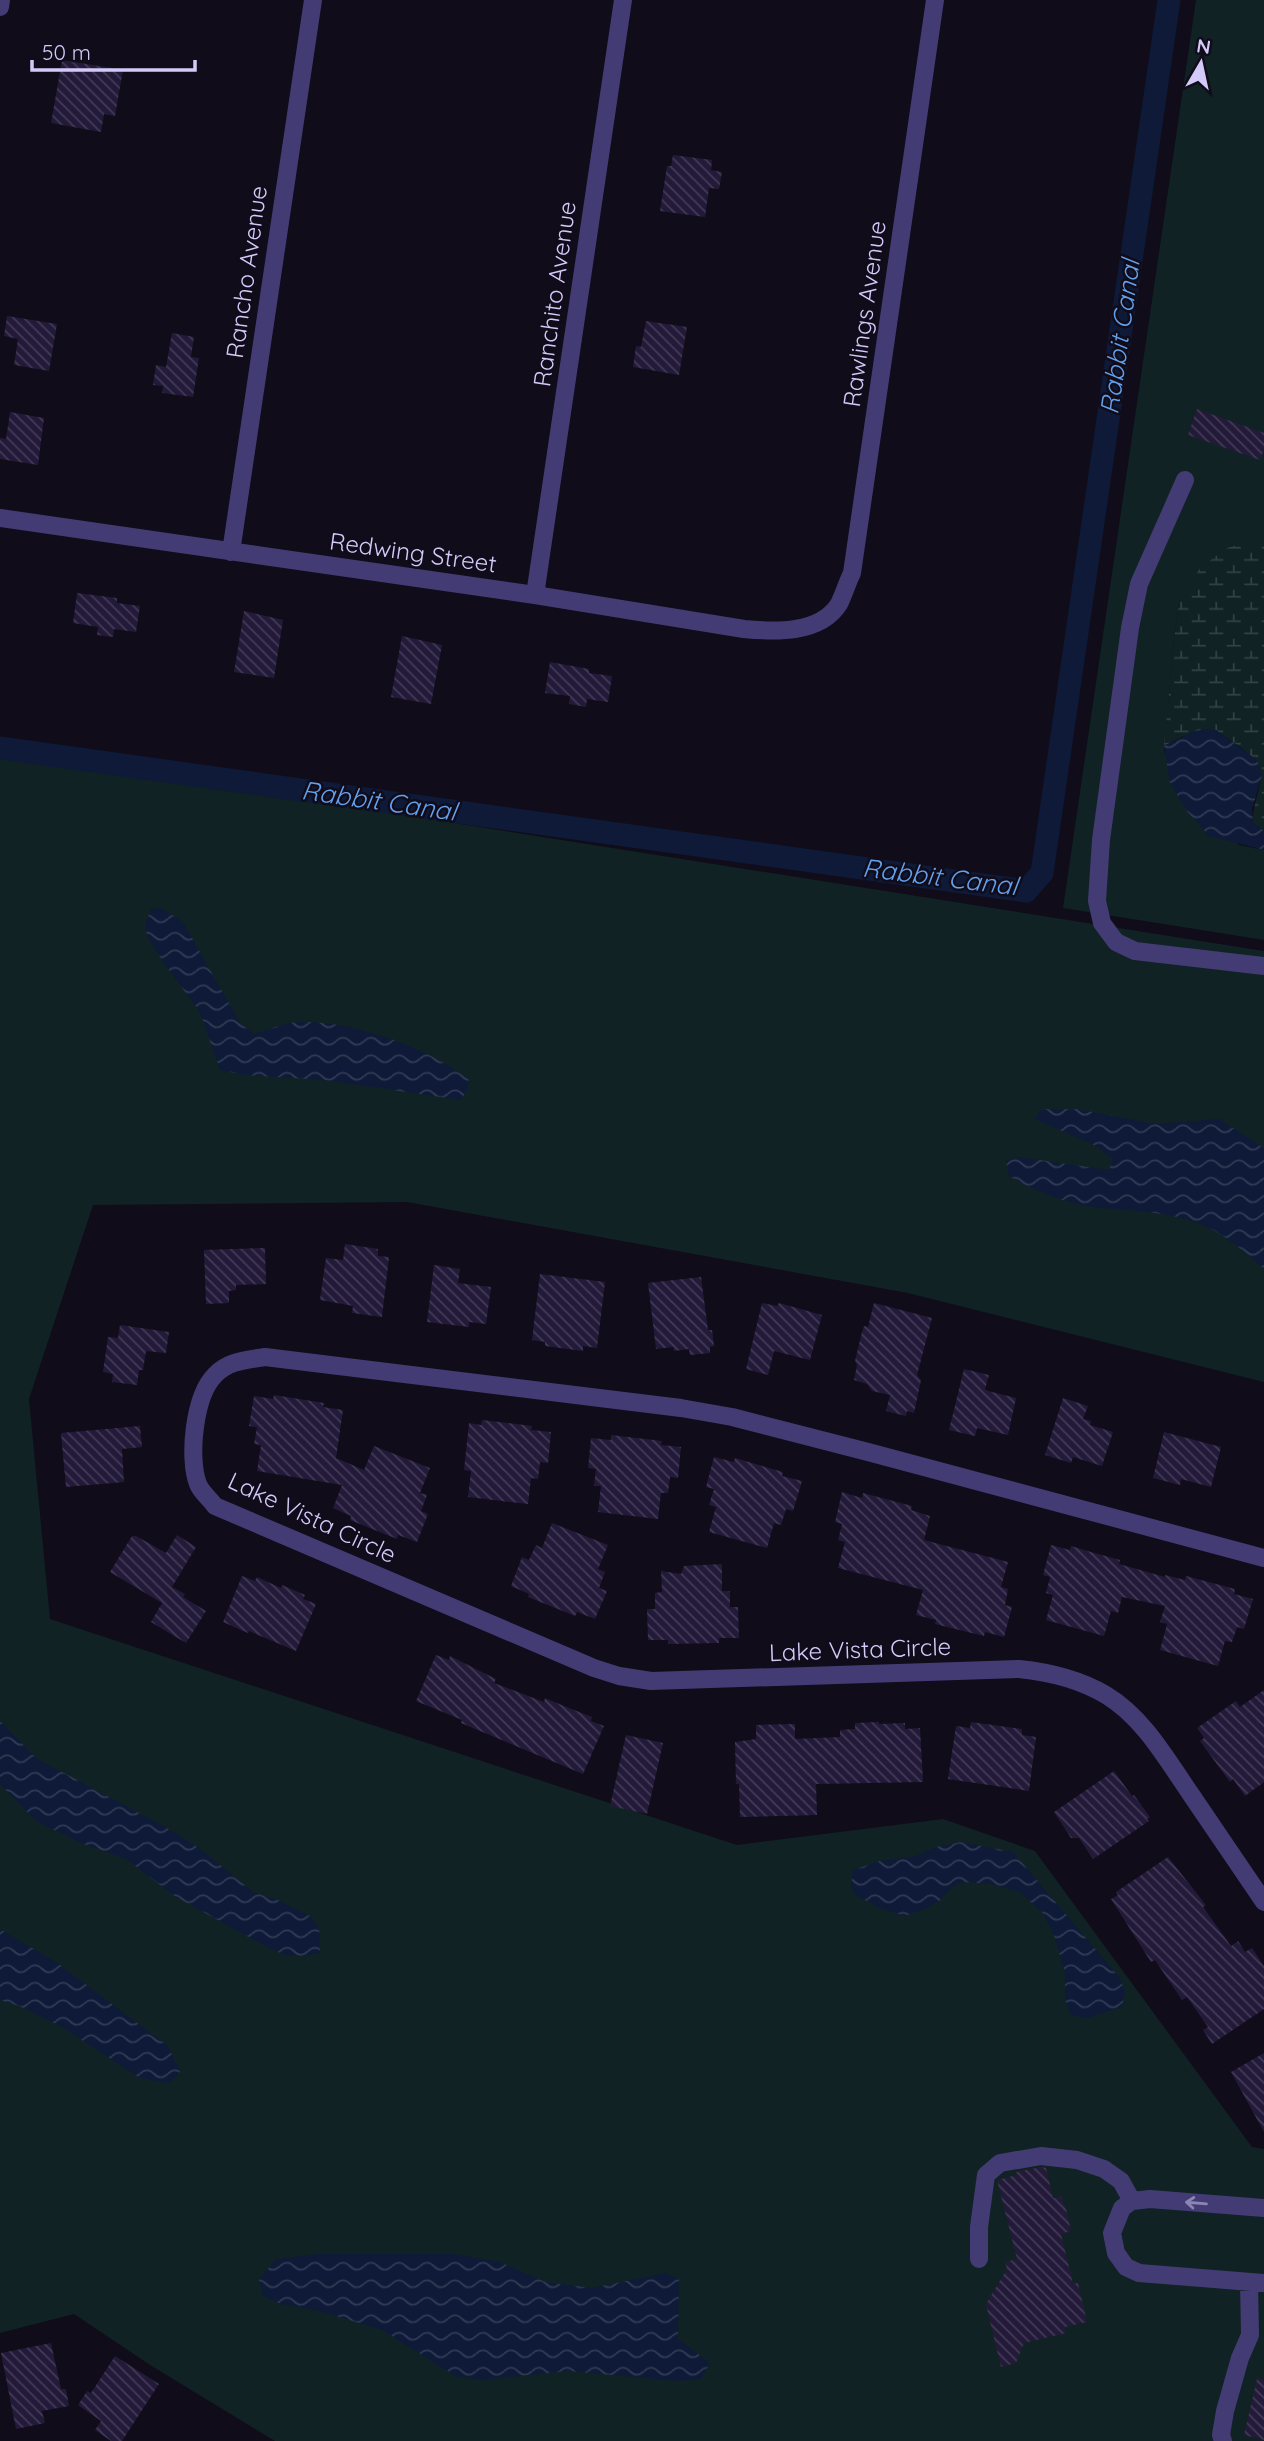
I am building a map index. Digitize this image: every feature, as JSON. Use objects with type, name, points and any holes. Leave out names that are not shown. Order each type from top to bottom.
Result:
[{"type":"street","points":[[0,7],[1,0]]},
{"type":"street","name":"Rancho Avenue","points":[[231,552],[313,0]]},
{"type":"street","name":"Ranchito Avenue","points":[[534,595],[623,0]]},
{"type":"street","name":"Rawlings Avenue","points":[[819,624],[838,605],[852,573],[935,0]]},
{"type":"street","points":[[1185,480],[1139,584],[1130,628],[1101,840],[1097,901],[1102,923],[1116,942],[1135,951],[1264,966]]},
{"type":"street","name":"Redwing Street","points":[[0,518],[770,632],[819,624]]},
{"type":"street","name":"Lake Vista Circle","points":[[1264,1558],[732,1417],[667,1406],[265,1357],[237,1361],[214,1375],[200,1401],[195,1427],[193,1460],[199,1486],[215,1506],[594,1668],[619,1676],[651,1681],[1019,1669],[1047,1672],[1075,1680],[1105,1694],[1129,1712],[1155,1742],[1258,1879],[1264,1902]]},
{"type":"street","points":[[979,2259],[979,2227],[986,2175],[1000,2163],[1041,2156],[1077,2160],[1104,2169],[1121,2181],[1132,2200]]},
{"type":"street","points":[[1223,2441],[1221,2435],[1225,2411],[1240,2358],[1257,2335],[1257,2283],[1139,2273],[1126,2267],[1116,2253],[1112,2233],[1122,2208],[1132,2200],[1264,2208]]},
{"type":"green space","points":[[1196,0],[1264,0],[1264,540],[1254,540],[1179,603],[1164,752],[1239,845],[1264,850],[1264,940],[1063,908]]},
{"type":"green space","points":[[1254,540],[1264,540],[1264,831],[1253,823],[1261,772],[1245,751],[1216,730],[1183,736],[1164,746],[1179,603],[1200,568],[1227,548]]},
{"type":"green space","points":[[0,751],[1264,951],[1264,1382],[908,1293],[407,1202],[93,1205],[29,1399],[50,1619],[737,1845],[943,1819],[1035,1851],[1252,2147],[1264,2149],[1264,2441],[275,2441],[150,2365],[74,2314],[0,2333]]},
{"type":"water","points":[[1198,729],[1216,730],[1257,760],[1262,776],[1252,809],[1253,823],[1264,831],[1264,850],[1209,836],[1187,811],[1170,783],[1164,746]]},
{"type":"water","points":[[161,908],[183,922],[240,1023],[254,1034],[301,1022],[343,1026],[390,1038],[434,1057],[469,1080],[461,1100],[324,1080],[245,1075],[220,1070],[200,1012],[147,936],[145,925],[151,909]]},
{"type":"water","points":[[1041,1109],[1077,1109],[1155,1124],[1219,1119],[1264,1148],[1264,1269],[1223,1236],[1194,1222],[1155,1213],[1077,1204],[1042,1192],[1009,1176],[1006,1161],[1019,1157],[1109,1170],[1113,1159],[1094,1145],[1035,1119]]},
{"type":"water","points":[[0,1721],[36,1758],[169,1829],[199,1848],[253,1892],[278,1900],[310,1916],[319,1928],[320,1953],[285,1955],[267,1947],[176,1897],[126,1859],[83,1844],[36,1821],[0,1784]]},
{"type":"water","points":[[961,1842],[1013,1852],[1120,1978],[1125,1992],[1122,2007],[1087,2018],[1071,2015],[1065,1999],[1065,1973],[1054,1935],[1042,1912],[1020,1892],[990,1884],[963,1882],[952,1887],[939,1901],[905,1916],[880,1908],[855,1895],[851,1886],[853,1870],[880,1861],[916,1856],[936,1847]]},
{"type":"water","points":[[0,1929],[56,1962],[168,2046],[180,2072],[170,2083],[140,2078],[62,2027],[0,2000]]},
{"type":"water","points":[[319,2254],[454,2254],[500,2262],[545,2282],[592,2288],[665,2273],[679,2279],[678,2339],[710,2363],[701,2379],[677,2381],[569,2371],[482,2380],[457,2377],[382,2330],[319,2311],[281,2304],[263,2296],[259,2280],[276,2259]]},
{"type":"building","points":[[62,60],[123,70],[115,116],[104,114],[101,132],[51,123]]},
{"type":"building","points":[[673,155],[712,160],[711,170],[722,172],[719,189],[709,188],[705,217],[660,211],[667,166],[671,166]]},
{"type":"building","points":[[7,316],[57,324],[49,371],[14,365],[18,339],[4,336]]},
{"type":"building","points":[[646,321],[687,327],[679,375],[633,367],[636,346],[641,347]]},
{"type":"building","points":[[172,333],[194,337],[191,357],[199,358],[193,397],[162,393],[163,386],[153,385],[156,365],[166,367]]},
{"type":"building","points":[[1197,409],[1264,433],[1264,449],[1260,460],[1188,435]]},
{"type":"building","points":[[10,412],[44,418],[38,465],[0,459],[0,438],[6,439]]},
{"type":"building","points":[[77,593],[117,598],[117,603],[140,606],[136,632],[114,629],[113,637],[97,635],[98,627],[73,623]]},
{"type":"building","points":[[244,611],[283,620],[274,678],[234,672]]},
{"type":"building","points":[[402,636],[442,645],[431,704],[391,697]]},
{"type":"building","points":[[550,662],[589,669],[589,673],[612,676],[608,702],[587,699],[586,707],[569,704],[570,696],[545,693]]},
{"type":"building","points":[[345,1244],[378,1249],[378,1256],[389,1257],[382,1317],[352,1313],[353,1306],[320,1300],[326,1258],[343,1260]]},
{"type":"building","points":[[265,1248],[266,1284],[236,1285],[236,1290],[229,1291],[229,1303],[206,1304],[204,1250]]},
{"type":"building","points":[[434,1265],[460,1269],[458,1283],[491,1287],[486,1324],[469,1322],[469,1327],[427,1322]]},
{"type":"building","points":[[540,1274],[605,1282],[597,1348],[583,1346],[583,1351],[545,1346],[545,1342],[532,1340]]},
{"type":"building","points":[[701,1277],[708,1330],[712,1330],[714,1346],[710,1347],[710,1353],[690,1355],[689,1349],[656,1349],[648,1283]]},
{"type":"building","points":[[762,1303],[777,1306],[779,1303],[822,1315],[810,1360],[774,1351],[768,1375],[746,1369]]},
{"type":"building","points":[[874,1303],[932,1318],[917,1375],[921,1380],[914,1413],[907,1411],[906,1416],[886,1411],[890,1395],[872,1391],[867,1384],[854,1380],[857,1365],[855,1361],[862,1332],[864,1326],[868,1327]]},
{"type":"building","points":[[120,1325],[169,1332],[166,1353],[146,1351],[137,1385],[112,1382],[113,1374],[103,1372],[108,1337],[118,1338]]},
{"type":"building","points":[[964,1369],[989,1375],[985,1389],[988,1391],[1016,1398],[1008,1435],[977,1428],[975,1436],[949,1430]]},
{"type":"building","points":[[274,1395],[324,1403],[323,1407],[343,1410],[336,1458],[364,1470],[374,1446],[430,1468],[420,1493],[427,1495],[421,1511],[428,1514],[417,1542],[398,1535],[397,1539],[350,1520],[351,1516],[333,1508],[342,1485],[257,1471],[261,1445],[254,1444],[257,1427],[249,1426],[254,1396],[273,1399]]},
{"type":"building","points":[[1063,1398],[1088,1406],[1083,1419],[1091,1421],[1090,1425],[1113,1432],[1102,1466],[1073,1457],[1071,1463],[1045,1455]]},
{"type":"building","points":[[482,1420],[532,1426],[531,1430],[551,1432],[548,1463],[540,1462],[538,1479],[531,1478],[528,1504],[468,1497],[471,1471],[464,1470],[469,1423],[481,1425]]},
{"type":"building","points":[[140,1426],[142,1447],[122,1449],[124,1482],[66,1487],[61,1433]]},
{"type":"building","points":[[1164,1432],[1221,1447],[1211,1487],[1181,1479],[1180,1485],[1153,1478]]},
{"type":"building","points":[[611,1435],[662,1441],[661,1445],[681,1447],[678,1478],[670,1477],[668,1493],[661,1493],[658,1519],[598,1512],[601,1486],[594,1486],[596,1469],[588,1468],[591,1438],[611,1440]]},
{"type":"building","points":[[714,1457],[734,1462],[735,1458],[783,1472],[782,1476],[802,1481],[793,1511],[786,1509],[781,1525],[774,1523],[767,1548],[709,1532],[716,1507],[709,1505],[714,1489],[706,1487]]},
{"type":"building","points":[[842,1492],[862,1498],[863,1493],[912,1506],[911,1510],[930,1516],[924,1540],[1008,1562],[1001,1587],[1008,1589],[1005,1605],[1012,1607],[1004,1637],[985,1632],[984,1636],[935,1624],[936,1620],[916,1615],[923,1590],[838,1568],[845,1542],[838,1540],[842,1524],[835,1522]]},
{"type":"building","points":[[552,1523],[608,1545],[598,1569],[605,1572],[599,1588],[607,1591],[595,1619],[577,1612],[575,1616],[528,1597],[529,1594],[511,1586],[522,1557],[529,1560],[536,1545],[542,1548]]},
{"type":"building","points":[[177,1535],[196,1547],[172,1587],[206,1611],[186,1643],[151,1622],[162,1603],[110,1572],[132,1536],[166,1553]]},
{"type":"building","points":[[1051,1545],[1070,1550],[1071,1546],[1165,1577],[1185,1580],[1186,1576],[1235,1589],[1234,1594],[1253,1599],[1244,1629],[1237,1627],[1232,1642],[1225,1641],[1218,1666],[1160,1650],[1167,1624],[1160,1622],[1165,1606],[1122,1597],[1118,1613],[1111,1611],[1104,1636],[1046,1620],[1053,1595],[1046,1593],[1050,1577],[1043,1575]]},
{"type":"building","points":[[722,1564],[722,1591],[730,1591],[730,1607],[738,1607],[739,1638],[719,1638],[719,1643],[668,1644],[668,1640],[648,1640],[647,1609],[655,1609],[655,1593],[662,1592],[661,1571],[681,1574],[684,1566]]},
{"type":"building","points":[[242,1576],[255,1581],[257,1577],[281,1588],[282,1585],[305,1595],[303,1599],[316,1604],[296,1651],[223,1622]]},
{"type":"building","points":[[436,1655],[449,1660],[450,1656],[496,1679],[494,1683],[544,1702],[545,1698],[592,1717],[591,1721],[604,1726],[583,1774],[461,1723],[462,1720],[416,1701]]},
{"type":"building","points":[[1264,1690],[1264,1782],[1245,1796],[1233,1779],[1230,1782],[1200,1741],[1204,1738],[1197,1728],[1236,1701],[1240,1707]]},
{"type":"building","points":[[971,1722],[1022,1729],[1022,1735],[1036,1737],[1029,1791],[948,1779],[956,1726],[970,1728]]},
{"type":"building","points":[[855,1723],[905,1723],[905,1729],[920,1728],[923,1782],[816,1784],[817,1815],[740,1817],[735,1742],[756,1739],[756,1725],[795,1724],[795,1739],[840,1737],[840,1730],[855,1729]]},
{"type":"building","points":[[626,1735],[663,1743],[647,1814],[610,1806]]},
{"type":"building","points":[[1114,1771],[1150,1817],[1147,1819],[1149,1821],[1093,1859],[1079,1838],[1071,1838],[1054,1812]]},
{"type":"building","points":[[1168,1857],[1206,1905],[1203,1907],[1231,1946],[1238,1941],[1245,1952],[1252,1948],[1264,1966],[1264,2009],[1212,2044],[1203,2030],[1208,2027],[1187,1997],[1182,2000],[1155,1960],[1151,1962],[1111,1899],[1118,1895],[1116,1892]]},
{"type":"building","points":[[1264,2053],[1264,2132],[1231,2072]]},
{"type":"building","points":[[1046,2168],[1053,2198],[1061,2196],[1066,2209],[1071,2231],[1061,2234],[1073,2284],[1078,2283],[1087,2322],[1065,2327],[1066,2333],[1024,2343],[1016,2363],[1001,2367],[986,2304],[1007,2269],[1005,2262],[1017,2259],[997,2180],[1017,2175],[1016,2172]]},
{"type":"building","points":[[51,2343],[61,2389],[66,2389],[69,2406],[42,2411],[45,2423],[16,2429],[1,2353]]},
{"type":"building","points":[[115,2356],[159,2384],[122,2441],[111,2441],[95,2430],[101,2421],[78,2405],[87,2391],[91,2393]]},
{"type":"building","points":[[1257,2379],[1264,2380],[1264,2440],[1244,2435]]},
{"type":"waterway","name":"Rabbit Canal","points":[[0,748],[1026,891],[1042,873],[1169,0]]}]
